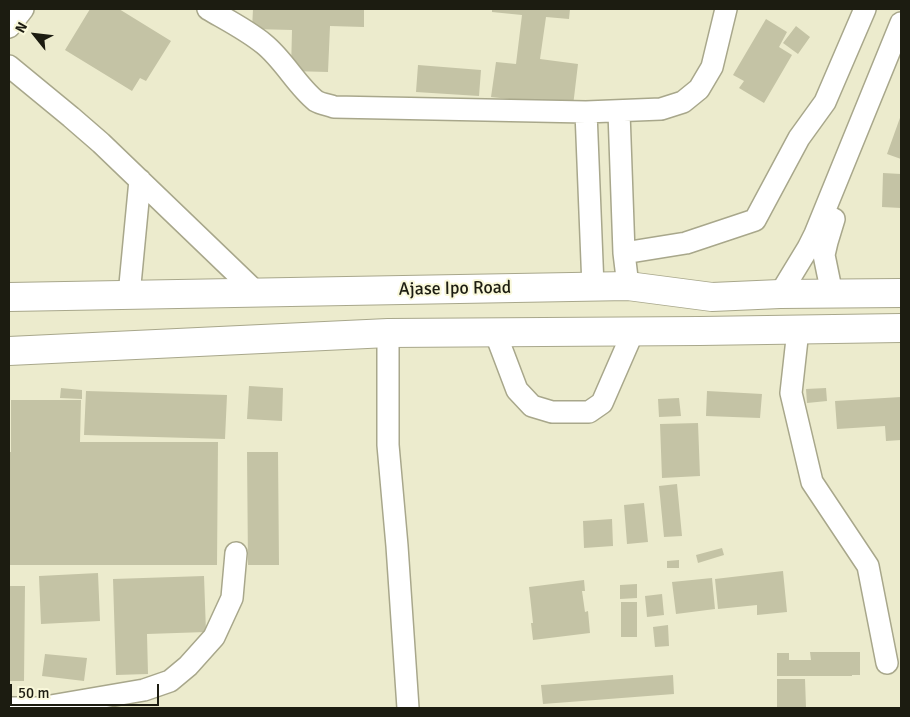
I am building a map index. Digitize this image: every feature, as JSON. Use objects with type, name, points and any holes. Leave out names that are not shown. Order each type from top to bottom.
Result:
[{"type":"highway","name":"Ajase Ipo Road","points":[[9,298],[628,286],[712,297],[780,294],[901,293]]},
{"type":"highway","points":[[9,350],[388,333],[901,328]]},
{"type":"street","points":[[9,27],[23,9]]},
{"type":"street","points":[[208,9],[240,18],[283,62],[317,102],[334,107],[586,112],[662,109],[683,102],[699,89],[712,67],[726,9]]},
{"type":"street","points":[[624,253],[686,243],[755,220],[799,138],[825,102],[865,9]]},
{"type":"street","points":[[780,294],[815,234],[901,23]]},
{"type":"street","points":[[832,294],[824,255],[827,242],[836,215],[901,62]]},
{"type":"street","points":[[9,66],[71,117],[140,180],[256,292]]},
{"type":"street","points":[[586,112],[593,287]]},
{"type":"street","points":[[620,112],[624,253],[628,286]]},
{"type":"street","points":[[129,295],[140,180]]},
{"type":"street","points":[[798,330],[791,393],[812,482],[868,566],[887,663]]},
{"type":"street","points":[[495,332],[517,390],[532,406],[552,412],[590,412],[602,403],[632,332]]},
{"type":"street","points":[[388,333],[388,445],[408,708]]},
{"type":"street","points":[[9,708],[39,708],[144,690],[170,681],[188,666],[214,637],[232,598],[236,553]]},
{"type":"building","points":[[90,9],[119,9],[171,41],[146,81],[140,78],[132,91],[65,50]]},
{"type":"building","points":[[253,9],[364,9],[364,27],[330,26],[328,72],[291,71],[292,30],[252,29]]},
{"type":"building","points":[[492,9],[570,9],[569,19],[546,17],[540,59],[578,64],[573,106],[491,97],[496,62],[516,64],[522,15],[492,12]]},
{"type":"building","points":[[766,19],[787,32],[779,47],[792,55],[764,103],[739,88],[744,81],[733,75]]},
{"type":"building","points":[[796,26],[810,37],[798,54],[783,43]]},
{"type":"building","points":[[418,65],[481,70],[479,96],[416,92]]},
{"type":"building","points":[[901,115],[901,159],[887,154]]},
{"type":"building","points":[[883,173],[901,174],[901,208],[882,207]]},
{"type":"building","points":[[249,386],[283,388],[282,421],[247,419]]},
{"type":"building","points":[[61,388],[82,390],[82,399],[60,398]]},
{"type":"building","points":[[826,388],[827,401],[807,403],[806,389]]},
{"type":"building","points":[[86,391],[227,395],[225,439],[84,435]]},
{"type":"building","points":[[707,391],[762,394],[760,418],[706,416]]},
{"type":"building","points":[[901,397],[901,440],[886,441],[885,426],[837,429],[835,401]]},
{"type":"building","points":[[679,398],[681,416],[659,417],[658,399]]},
{"type":"building","points":[[11,400],[81,400],[80,442],[218,442],[217,565],[9,565]]},
{"type":"building","points":[[698,423],[700,476],[662,478],[660,424]]},
{"type":"building","points":[[247,452],[278,452],[279,565],[248,565]]},
{"type":"building","points":[[677,484],[682,536],[664,537],[659,486]]},
{"type":"building","points":[[644,503],[648,542],[627,544],[624,505]]},
{"type":"building","points":[[612,519],[613,546],[584,548],[583,521]]},
{"type":"building","points":[[722,548],[724,555],[698,563],[696,555]]},
{"type":"building","points":[[679,560],[679,568],[667,568],[667,561]]},
{"type":"building","points":[[783,571],[787,612],[757,615],[757,605],[718,609],[715,579]]},
{"type":"building","points":[[98,573],[100,621],[41,624],[39,576]]},
{"type":"building","points":[[204,576],[206,632],[147,634],[148,674],[116,675],[113,579]]},
{"type":"building","points":[[712,578],[715,609],[676,614],[672,582]]},
{"type":"building","points":[[584,580],[585,591],[582,591],[585,612],[588,611],[590,633],[533,640],[529,587]]},
{"type":"building","points":[[637,584],[637,598],[620,599],[620,585]]},
{"type":"building","points":[[9,586],[25,586],[24,681],[9,681]]},
{"type":"building","points":[[662,594],[664,615],[647,617],[645,596]]},
{"type":"building","points":[[621,602],[637,602],[637,637],[621,637]]},
{"type":"building","points":[[668,625],[669,646],[655,647],[653,627]]},
{"type":"building","points":[[810,652],[860,652],[860,675],[777,676],[777,653],[789,653],[789,660],[811,660]]},
{"type":"building","points":[[45,654],[87,658],[84,681],[42,676]]},
{"type":"building","points":[[673,675],[674,694],[543,704],[541,685]]},
{"type":"building","points":[[777,679],[805,679],[806,708],[777,708]]}]
